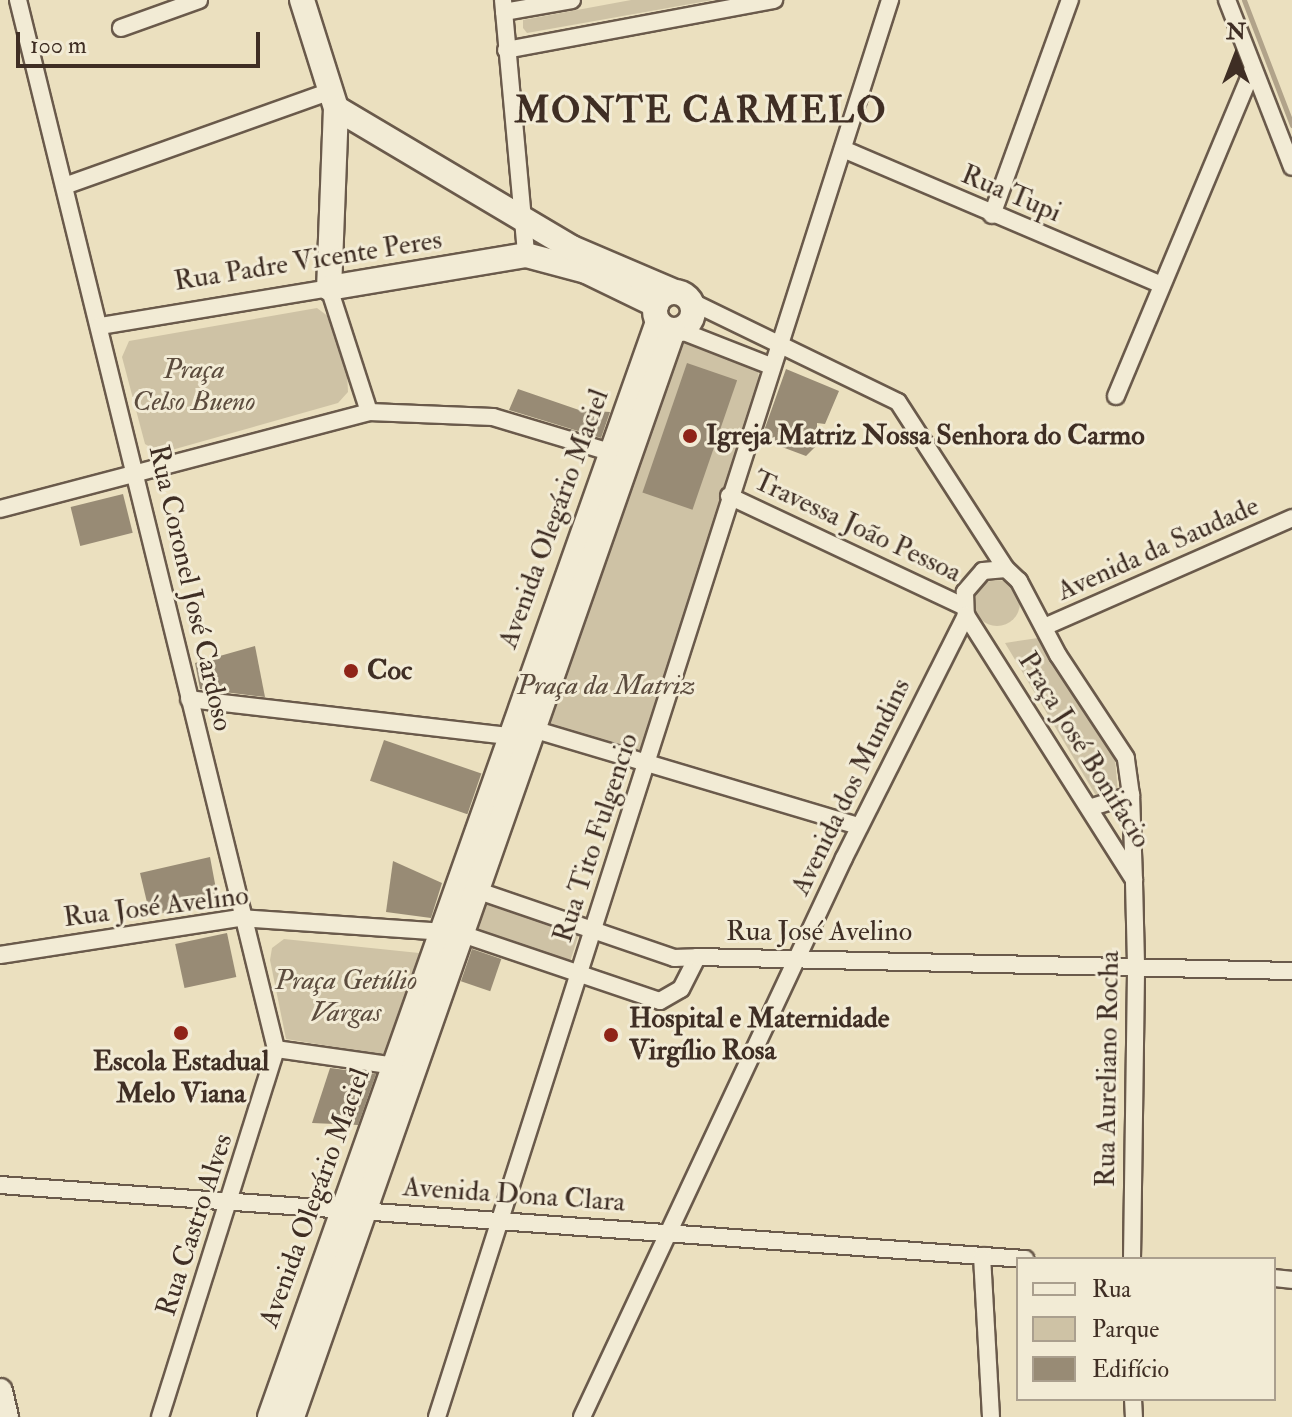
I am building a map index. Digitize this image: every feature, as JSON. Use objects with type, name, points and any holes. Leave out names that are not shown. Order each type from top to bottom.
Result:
[{"type":"main road","points":[[302,0],[333,99],[329,288]]},
{"type":"main road","points":[[333,99],[672,313]]},
{"type":"main road","points":[[526,255],[586,271],[672,313]]},
{"type":"main road","name":"Rua Padre Vicente Peres","points":[[329,288],[526,255]]},
{"type":"main road","name":"Avenida Olegário Maciel","points":[[270,1417],[403,1067],[518,729],[672,313]]},
{"type":"main road","name":"Avenida Olegário Maciel","points":[[292,1417],[351,1209]]},
{"type":"main road","points":[[0,1391],[6,1417]]},
{"type":"street","name":"Rua Coronel José Cardoso","points":[[18,0],[67,185],[240,918],[276,1049]]},
{"type":"street","points":[[121,28],[199,0]]},
{"type":"street","points":[[526,255],[520,217],[504,6],[572,0]]},
{"type":"street","points":[[506,50],[774,0]]},
{"type":"street","name":"Rua Tito Fulgencio","points":[[437,1417],[504,1218],[649,761],[778,339],[890,0]]},
{"type":"street","points":[[992,215],[1070,0]]},
{"type":"street","points":[[1227,0],[1292,167]]},
{"type":"street","points":[[1116,396],[1160,284],[1253,68]]},
{"type":"street","points":[[67,185],[333,99]]},
{"type":"street","name":"Rua Tupi","points":[[843,149],[1160,284]]},
{"type":"street","points":[[329,288],[369,412]]},
{"type":"street","name":"Rua Padre Vicente Peres","points":[[100,326],[329,288]]},
{"type":"street","points":[[672,313],[771,366]]},
{"type":"street","name":"Praça José Bonifacio","points":[[672,313],[778,339],[898,402],[1126,758],[1131,795],[1134,880]]},
{"type":"street","points":[[0,509],[369,412],[493,417],[620,455]]},
{"type":"street","name":"Travessa João Pessoa","points":[[729,496],[965,610]]},
{"type":"street","name":"Avenida da Saudade","points":[[1044,627],[1292,518]]},
{"type":"street","points":[[965,610],[973,578],[1006,569]]},
{"type":"street","name":"Praça José Bonifacio","points":[[965,610],[1092,807],[1134,880]]},
{"type":"street","name":"Avenida dos Mundins","points":[[582,1417],[797,955],[965,610]]},
{"type":"street","points":[[189,699],[518,729],[649,761],[859,826]]},
{"type":"street","points":[[1092,807],[1131,795]]},
{"type":"street","name":"Rua Aureliano Rocha","points":[[1132,1257],[1136,964],[1134,880]]},
{"type":"street","points":[[465,886],[674,958],[697,957]]},
{"type":"street","name":"Rua José Avelino","points":[[0,955],[240,918],[449,932],[578,977],[660,1001],[681,989],[697,957],[797,955],[1292,971]]},
{"type":"street","points":[[276,1049],[403,1067]]},
{"type":"street","name":"Rua Castro Alves","points":[[160,1417],[232,1200],[276,1049]]},
{"type":"street","name":"Avenida Dona Clara","points":[[0,1185],[504,1218],[1016,1258]]},
{"type":"street","points":[[982,1256],[991,1417]]},
{"type":"green space","points":[[631,0],[713,0],[527,33],[523,28],[523,20]]},
{"type":"green space","name":"Praça Celso Bueno","points":[[317,308],[333,320],[347,371],[348,392],[338,403],[161,453],[145,444],[122,357],[129,341]]},
{"type":"green space","name":"Praça da Matriz","points":[[682,341],[758,368],[759,381],[640,749],[632,751],[541,724]]},
{"type":"green space","points":[[997,580],[1013,587],[1020,603],[1013,619],[997,626],[981,619],[974,603],[981,587]]},
{"type":"green space","points":[[1038,638],[1115,759],[1118,793],[1098,799],[1005,643]]},
{"type":"green space","points":[[477,895],[581,929],[569,965],[465,931]]},
{"type":"green space","name":"Praça Getúlio Vargas","points":[[284,939],[419,953],[422,965],[384,1055],[286,1039],[270,960],[272,948]]},
{"type":"building","name":"Igreja Matriz Nossa Senhora do Carmo","points":[[687,363],[737,380],[693,510],[642,493]]},
{"type":"building","points":[[786,369],[839,391],[825,424],[817,423],[817,445],[806,456],[761,439]]},
{"type":"building","points":[[518,389],[579,410],[610,412],[601,438],[509,410]]},
{"type":"building","points":[[123,494],[133,533],[80,546],[71,507]]},
{"type":"building","points":[[255,646],[265,697],[200,689],[195,663]]},
{"type":"building","points":[[384,740],[481,774],[467,814],[370,781]]},
{"type":"building","points":[[210,857],[219,905],[150,915],[140,873]]},
{"type":"building","points":[[393,861],[442,883],[431,918],[386,912]]},
{"type":"building","points":[[227,933],[236,977],[185,988],[175,944]]},
{"type":"building","points":[[472,949],[501,959],[490,991],[461,981]]},
{"type":"building","points":[[330,1068],[376,1074],[358,1125],[312,1123]]},
{"type":"waterway","points":[[1244,0],[1292,125]]},
{"type":"place","name":"Igreja Matriz Nossa Senhora do Carmo","points":[[690,436]]},
{"type":"place","name":"Coc","points":[[351,671]]},
{"type":"place","name":"Escola Estadual Melo Viana","points":[[181,1033]]},
{"type":"place","name":"Hospital e Maternidade Virgílio Rosa","points":[[611,1035]]},
{"type":"district","name":"MONTE CARMELO","points":[[701,111]]}]
